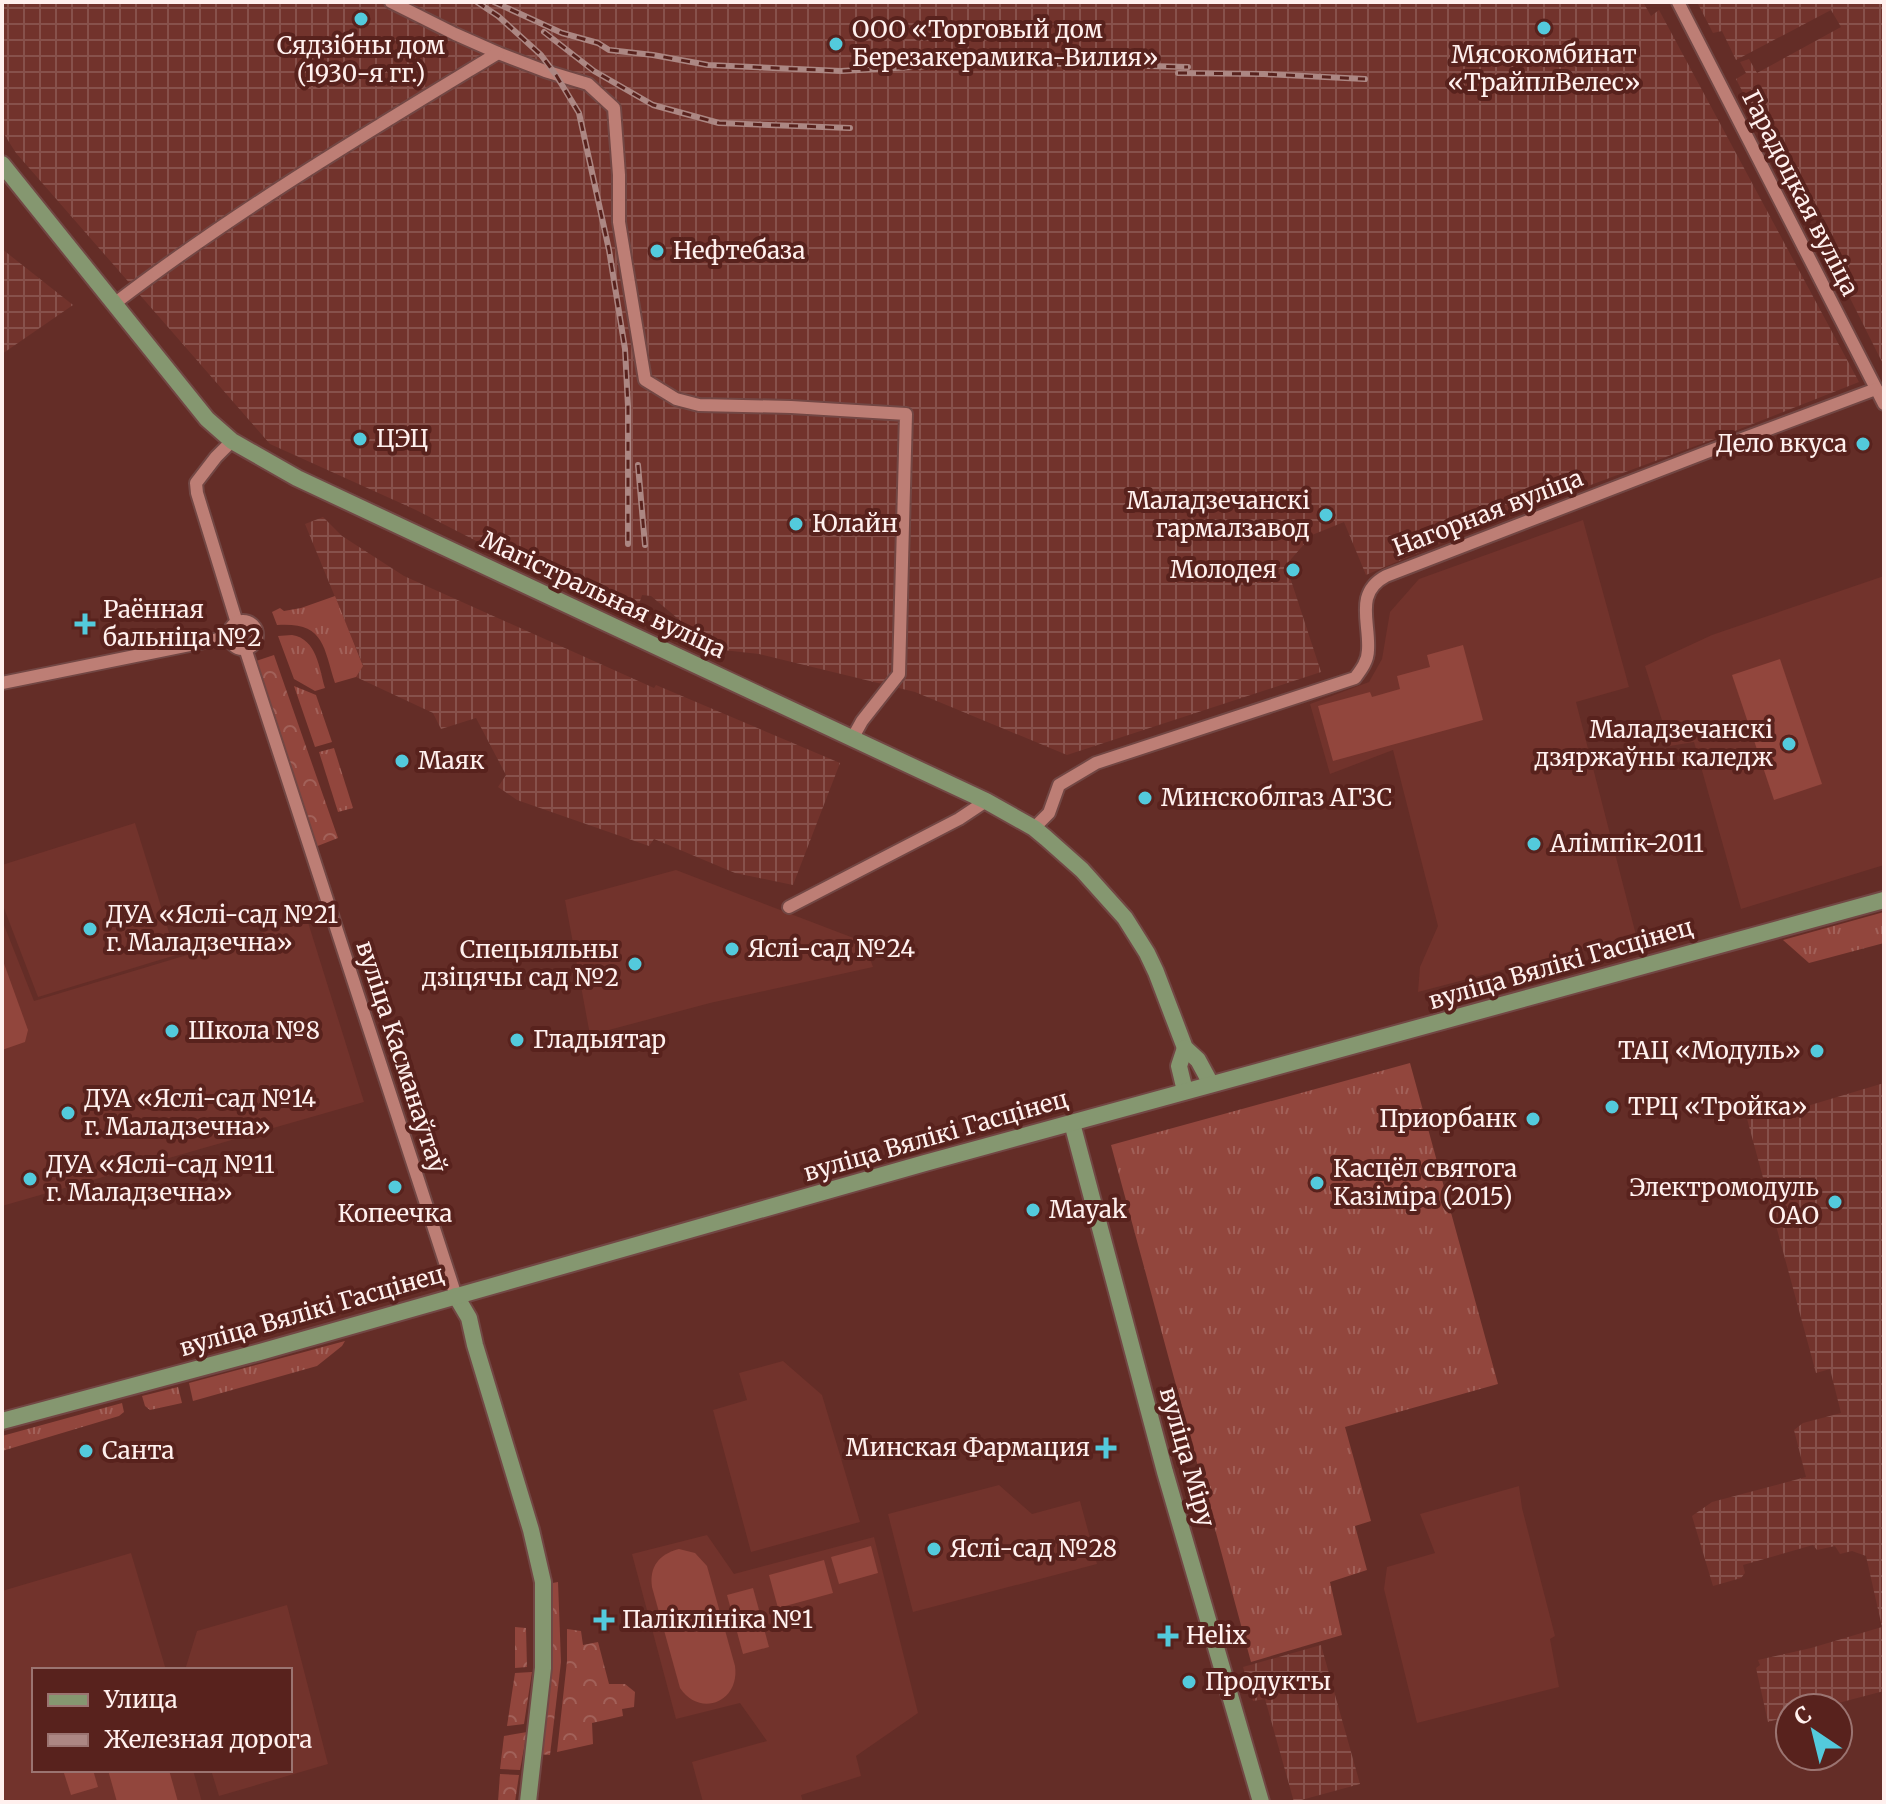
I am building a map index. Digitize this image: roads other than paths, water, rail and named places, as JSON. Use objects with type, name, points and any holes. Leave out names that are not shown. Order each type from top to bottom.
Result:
[{"type":"main road","name":"Магістральная вуліца","points":[[5,173],[207,419],[232,441],[297,478],[986,801],[1034,828],[1082,870],[1125,918],[1156,972],[1185,1048]]},
{"type":"main road","name":"вуліца Вялікі Гасцінец","points":[[2,1421],[260,1352],[751,1211],[1884,900]]},
{"type":"main road","points":[[1185,1091],[1179,1066],[1185,1048],[1198,1060],[1211,1084]]},
{"type":"main road","name":"вуліца Міру","points":[[1072,1123],[1165,1472],[1261,1802]]},
{"type":"main road","points":[[456,1296],[462,1320],[475,1345],[531,1530],[543,1582],[543,1668],[528,1802]]},
{"type":"street","points":[[391,2],[498,53],[588,84],[614,108],[619,222],[645,380],[676,399],[699,405],[906,414],[899,674],[862,721],[852,739]]},
{"type":"street","name":"Гарадоцкая вуліца","points":[[1678,2],[1884,404]]},
{"type":"street","points":[[114,304],[287,184],[498,53]]},
{"type":"street","name":"Нагорная вуліца","points":[[1034,828],[1049,813],[1059,785],[1096,763],[1355,678],[1368,652],[1367,596],[1373,585],[1386,576],[1876,389]]},
{"type":"street","points":[[232,441],[196,483],[237,623]]},
{"type":"street","points":[[237,623],[252,625],[256,632],[252,645],[235,647],[229,637],[230,630],[237,623]]},
{"type":"street","points":[[2,683],[229,637]]},
{"type":"street","name":"вуліца Касманаўтаў","points":[[245,648],[456,1296]]},
{"type":"street","points":[[789,907],[959,819],[986,801]]},
{"type":"railway","points":[[477,2],[498,16],[541,55],[579,113],[609,250],[625,349],[628,544]]},
{"type":"railway","points":[[494,2],[562,33],[598,43],[609,50],[708,65],[841,71],[1002,62],[1188,67]]},
{"type":"railway","points":[[544,32],[594,71],[653,105],[719,123],[850,128]]},
{"type":"railway","points":[[1178,73],[1365,79]]},
{"type":"railway","points":[[638,465],[645,545]]},
{"type":"place","name":"Сядзібны дом (1930-я гг.)","points":[[361,19]]},
{"type":"place","name":"Мясокомбинат «ТрайплВелес»","points":[[1544,28]]},
{"type":"place","name":"ООО «Торговый дом Березакерамика-Вилия»","points":[[836,44]]},
{"type":"place","name":"Нефтебаза","points":[[657,251]]},
{"type":"place","name":"ЦЭЦ","points":[[360,439]]},
{"type":"place","name":"Дело вкуса","points":[[1863,444]]},
{"type":"place","name":"Маладзечанскі гармалзавод","points":[[1326,515]]},
{"type":"place","name":"Юлайн","points":[[796,524]]},
{"type":"place","name":"Молодея","points":[[1293,570]]},
{"type":"place","name":"Раённая бальніца №2","points":[[85,624]]},
{"type":"place","name":"Маладзечанскі дзяржаўны каледж","points":[[1789,744]]},
{"type":"place","name":"Маяк","points":[[402,761]]},
{"type":"place","name":"Минскоблгаз АГЗС","points":[[1145,798]]},
{"type":"place","name":"Алімпік-2011","points":[[1534,844]]},
{"type":"place","name":"ДУА «Яслі-сад №21 г. Маладзечна»","points":[[90,929]]},
{"type":"place","name":"Яслі-сад №24","points":[[732,949]]},
{"type":"place","name":"Спецыяльны дзіцячы сад №2","points":[[635,964]]},
{"type":"place","name":"Школа №8","points":[[172,1031]]},
{"type":"place","name":"Гладыятар","points":[[517,1040]]},
{"type":"place","name":"ТАЦ «Модуль»","points":[[1817,1051]]},
{"type":"place","name":"ТРЦ «Тройка»","points":[[1612,1107]]},
{"type":"place","name":"ДУА «Яслі-сад №14 г. Маладзечна»","points":[[68,1113]]},
{"type":"place","name":"Приорбанк","points":[[1533,1119]]},
{"type":"place","name":"ДУА «Яслі-сад №11 г. Маладзечна»","points":[[30,1179]]},
{"type":"place","name":"Касцёл святога Казіміра (2015)","points":[[1317,1183]]},
{"type":"place","name":"Копеечка","points":[[395,1187]]},
{"type":"place","name":"Электромодуль ОАО","points":[[1835,1202]]},
{"type":"place","name":"Mayak","points":[[1033,1210]]},
{"type":"place","name":"Минская Фармация","points":[[1106,1448]]},
{"type":"place","name":"Санта","points":[[86,1451]]},
{"type":"place","name":"Яслі-сад №28","points":[[934,1549]]},
{"type":"place","name":"Паліклініка №1","points":[[604,1620]]},
{"type":"place","name":"Helix","points":[[1168,1636]]},
{"type":"place","name":"Продукты","points":[[1189,1682]]}]
